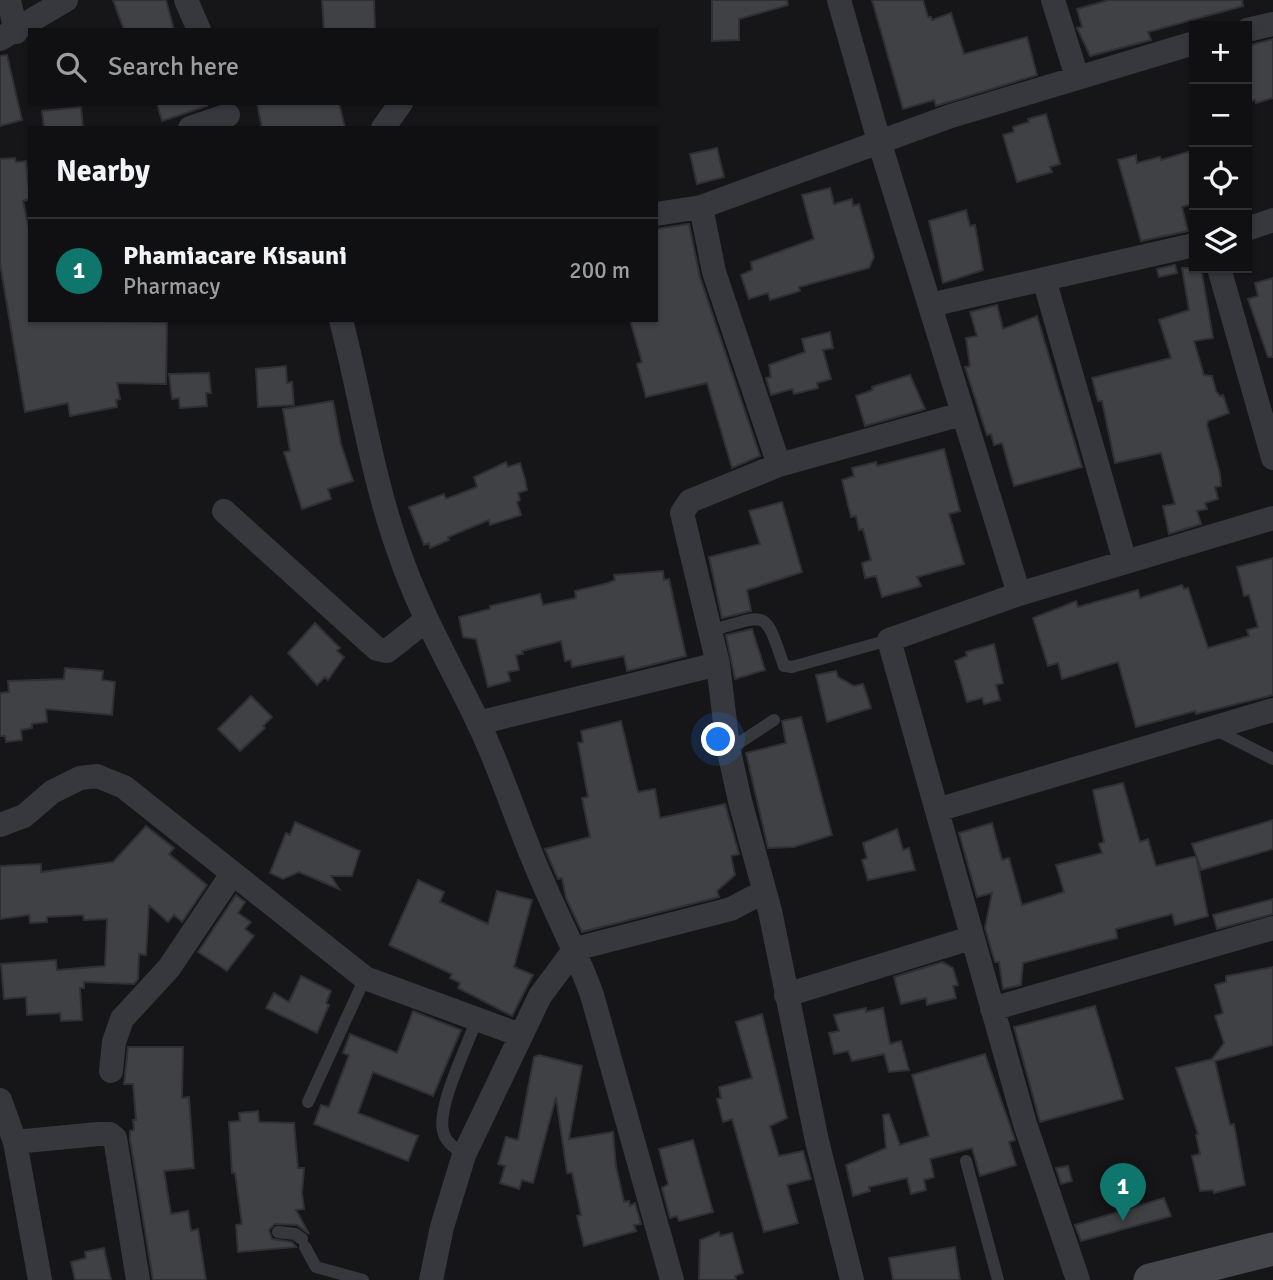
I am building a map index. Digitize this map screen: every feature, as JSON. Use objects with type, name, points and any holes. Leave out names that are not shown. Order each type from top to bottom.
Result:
[{"type":"main road","points":[[1150,1280],[1273,1249]]},
{"type":"street","points":[[8,36],[9,0]]},
{"type":"street","points":[[8,36],[66,0]]},
{"type":"street","points":[[186,0],[198,28]]},
{"type":"street","points":[[839,0],[879,141],[1019,594]]},
{"type":"street","points":[[1052,0],[1077,77]]},
{"type":"street","points":[[1252,29],[1273,24]]},
{"type":"street","points":[[658,214],[701,207],[879,141],[1077,77],[1189,44]]},
{"type":"street","points":[[384,126],[400,105]]},
{"type":"street","points":[[196,126],[230,115]]},
{"type":"street","points":[[701,207],[714,272],[779,466]]},
{"type":"street","points":[[1252,227],[1273,220]]},
{"type":"street","points":[[930,305],[1189,246]]},
{"type":"street","points":[[1221,273],[1268,418],[1273,458]]},
{"type":"street","points":[[1044,279],[1125,562]]},
{"type":"street","points":[[342,322],[365,415],[373,470],[399,553],[425,621],[478,723],[539,874],[575,949],[592,995],[671,1280]]},
{"type":"street","points":[[852,1280],[817,1141],[763,892],[728,747],[719,664],[682,513],[684,506],[779,466],[962,414]]},
{"type":"street","points":[[224,511],[377,649],[387,650],[425,621]]},
{"type":"street","points":[[1078,1280],[1025,1124],[889,640],[1019,594],[1273,519]]},
{"type":"street","points":[[478,723],[719,664]]},
{"type":"street","points":[[937,810],[1273,710]]},
{"type":"street","points":[[0,825],[24,816],[52,792],[80,778],[97,776],[124,787],[365,978],[520,1035]]},
{"type":"street","points":[[111,1071],[114,1042],[122,1019],[170,968],[232,874]]},
{"type":"street","points":[[431,1280],[442,1227],[464,1155],[540,996],[575,949],[731,909],[763,892]]},
{"type":"street","points":[[992,1009],[1273,928]]},
{"type":"street","points":[[786,995],[971,938]]},
{"type":"street","points":[[0,1100],[15,1142],[40,1280]]},
{"type":"street","points":[[15,1142],[98,1134],[110,1134],[115,1138],[138,1280]]},
{"type":"lane","points":[[710,631],[752,619],[762,619],[772,627],[784,666],[792,667],[889,640]]},
{"type":"lane","points":[[728,747],[739,743],[774,720]]},
{"type":"lane","points":[[1213,728],[1273,759]]},
{"type":"lane","points":[[308,1102],[365,978]]},
{"type":"lane","points":[[464,1155],[449,1144],[442,1132],[443,1114],[476,1021]]},
{"type":"lane","points":[[966,1161],[998,1280]]},
{"type":"lane","points":[[278,1233],[295,1234],[304,1243],[316,1267],[363,1280]]},
{"type":"building","points":[[113,0],[166,0],[173,28],[123,28]]},
{"type":"building","points":[[322,0],[374,0],[375,28],[324,28]]},
{"type":"building","points":[[712,0],[787,0],[788,5],[739,19],[739,40],[712,41]]},
{"type":"building","points":[[872,0],[923,0],[928,17],[932,20],[951,13],[964,54],[1027,37],[1037,75],[936,106],[934,100],[903,109]]},
{"type":"building","points":[[1109,0],[1242,0],[1243,6],[1148,32],[1151,40],[1090,56],[1077,28],[1082,27],[1077,9]]},
{"type":"building","points":[[1273,39],[1273,98],[1256,103],[1255,100],[1252,101],[1252,45]]},
{"type":"building","points":[[7,55],[22,120],[0,126],[0,56]]},
{"type":"building","points":[[158,105],[207,105],[207,106],[162,121]]},
{"type":"building","points":[[257,105],[339,105],[345,126],[262,126]]},
{"type":"building","points":[[81,107],[83,126],[44,126],[42,111]]},
{"type":"building","points":[[1046,114],[1060,164],[1050,167],[1052,172],[1017,182],[1003,135],[1014,132],[1013,127],[1029,122],[1028,119]]},
{"type":"building","points":[[717,148],[724,177],[697,184],[690,154]]},
{"type":"building","points":[[1189,152],[1189,205],[1182,207],[1188,231],[1141,241],[1118,160],[1136,155],[1137,163],[1160,157],[1161,160]]},
{"type":"building","points":[[15,158],[16,162],[26,161],[28,200],[23,201],[28,225],[28,322],[167,322],[166,384],[117,383],[120,399],[116,400],[117,407],[70,416],[68,403],[25,412],[0,263],[0,159]]},
{"type":"building","points":[[830,188],[834,204],[852,199],[853,206],[859,204],[874,257],[869,268],[799,287],[800,291],[770,300],[768,293],[749,299],[741,275],[752,270],[751,262],[814,239],[802,195]]},
{"type":"building","points":[[966,210],[970,226],[975,225],[983,270],[943,283],[929,221]]},
{"type":"building","points":[[689,224],[700,277],[760,456],[732,468],[707,383],[646,397],[637,364],[642,362],[631,322],[658,322],[658,229]]},
{"type":"building","points":[[1175,265],[1177,273],[1159,277],[1157,269]]},
{"type":"building","points":[[1182,268],[1189,268],[1189,273],[1202,273],[1213,338],[1194,341],[1204,375],[1212,376],[1216,391],[1220,396],[1223,395],[1229,413],[1208,421],[1207,425],[1220,474],[1221,486],[1215,487],[1218,499],[1205,503],[1207,509],[1197,511],[1201,524],[1169,534],[1163,506],[1175,504],[1161,453],[1115,463],[1102,401],[1098,401],[1092,378],[1171,358],[1159,320],[1189,310]]},
{"type":"building","points":[[1273,278],[1273,357],[1268,357],[1248,299],[1258,296],[1255,283]]},
{"type":"building","points":[[997,305],[1003,329],[1037,316],[1082,467],[1014,486],[1002,443],[994,445],[991,434],[987,435],[965,367],[970,366],[966,338],[977,336],[970,312]]},
{"type":"building","points":[[830,332],[833,348],[823,350],[831,379],[817,383],[818,388],[794,394],[792,389],[771,395],[766,378],[771,377],[769,365],[805,352],[802,339]]},
{"type":"building","points":[[286,366],[287,383],[292,382],[294,405],[258,407],[256,369]]},
{"type":"building","points":[[209,373],[211,393],[206,393],[207,406],[180,408],[179,398],[172,399],[169,374]]},
{"type":"building","points":[[910,375],[925,409],[865,426],[856,396],[873,390],[872,387]]},
{"type":"building","points":[[333,401],[341,444],[353,481],[328,489],[331,499],[302,509],[284,452],[290,451],[283,409]]},
{"type":"building","points":[[944,449],[960,511],[949,514],[964,564],[917,577],[921,586],[882,597],[876,576],[865,578],[862,563],[871,560],[863,529],[859,530],[856,516],[851,517],[842,480],[854,476],[852,468],[876,462],[877,466]]},
{"type":"building","points":[[506,462],[508,467],[520,463],[525,479],[527,490],[518,493],[520,500],[517,502],[521,515],[490,525],[489,520],[448,537],[449,540],[430,548],[429,543],[424,545],[409,507],[444,494],[446,499],[477,487],[474,477]]},
{"type":"building","points":[[782,502],[802,572],[747,590],[751,611],[722,618],[709,557],[760,544],[749,511]]},
{"type":"building","points":[[1273,558],[1273,695],[1196,714],[1195,711],[1136,727],[1118,662],[1062,679],[1058,663],[1048,666],[1033,618],[1076,601],[1078,607],[1138,590],[1140,598],[1182,585],[1184,589],[1188,588],[1208,648],[1249,636],[1247,630],[1258,627],[1249,595],[1244,596],[1237,567]]},
{"type":"building","points":[[663,571],[664,580],[669,579],[686,656],[627,671],[624,656],[572,667],[571,660],[565,661],[561,641],[522,651],[523,654],[516,655],[519,670],[508,672],[510,681],[488,687],[476,639],[463,637],[459,617],[490,609],[490,606],[540,594],[543,605],[576,598],[575,591],[608,583],[615,580],[614,575]]},
{"type":"building","points":[[315,623],[340,648],[337,651],[344,657],[328,680],[325,677],[317,685],[288,653]]},
{"type":"building","points":[[752,629],[765,670],[735,679],[726,635]]},
{"type":"building","points":[[994,644],[1003,683],[996,685],[1000,700],[984,704],[982,698],[967,702],[955,661],[967,656],[966,652]]},
{"type":"building","points":[[65,668],[103,671],[102,680],[115,682],[112,715],[46,709],[47,722],[32,724],[32,728],[21,730],[22,740],[6,742],[5,736],[0,736],[0,693],[9,692],[8,681],[64,679]]},
{"type":"building","points":[[836,671],[838,677],[854,686],[863,684],[871,708],[827,722],[816,675]]},
{"type":"building","points":[[251,696],[272,717],[263,726],[265,728],[240,751],[218,729]]},
{"type":"building","points":[[801,717],[832,835],[794,847],[768,848],[746,753],[786,743],[782,721]]},
{"type":"building","points":[[621,721],[638,792],[655,789],[660,818],[725,804],[739,854],[731,856],[735,875],[717,891],[719,897],[582,932],[566,898],[562,878],[558,879],[545,849],[590,837],[582,798],[588,797],[578,743],[583,742],[581,731]]},
{"type":"building","points":[[1123,783],[1140,842],[1148,839],[1156,866],[1196,856],[1208,916],[1175,925],[1172,914],[1116,929],[1117,938],[1023,963],[1021,985],[1003,989],[999,962],[995,962],[985,928],[992,893],[977,897],[959,833],[992,823],[1002,860],[1009,858],[1022,905],[1064,892],[1056,865],[1102,853],[1099,844],[1104,842],[1093,790]]},
{"type":"building","points":[[1273,820],[1273,849],[1201,870],[1192,844]]},
{"type":"building","points":[[295,822],[360,851],[352,876],[331,876],[339,889],[299,872],[283,879],[270,873],[286,833],[290,835]]},
{"type":"building","points":[[146,826],[174,848],[169,854],[207,885],[182,922],[174,915],[168,922],[149,905],[146,955],[139,954],[138,979],[134,984],[84,982],[84,988],[80,988],[82,1020],[61,1021],[60,1013],[27,1015],[26,997],[4,999],[1,964],[56,960],[57,970],[105,966],[107,919],[84,920],[83,915],[47,917],[47,922],[30,923],[29,915],[0,919],[0,866],[41,864],[41,872],[113,862]]},
{"type":"building","points":[[897,829],[903,850],[909,848],[915,870],[868,880],[862,860],[867,858],[863,843]]},
{"type":"building","points":[[418,880],[444,892],[440,902],[488,924],[497,891],[532,900],[514,967],[533,975],[512,1016],[458,988],[460,983],[450,978],[452,974],[389,945]]},
{"type":"building","points":[[236,895],[245,902],[238,913],[251,922],[245,929],[254,936],[227,971],[198,952]]},
{"type":"building","points":[[1273,899],[1273,914],[1217,929],[1213,915]]},
{"type":"building","points":[[942,962],[953,968],[958,985],[953,986],[956,998],[927,1005],[926,998],[901,1004],[894,977]]},
{"type":"building","points":[[1273,967],[1273,1045],[1215,1061],[1230,1125],[1234,1124],[1245,1185],[1214,1193],[1213,1190],[1200,1191],[1192,1156],[1200,1154],[1198,1134],[1176,1068],[1212,1059],[1224,1043],[1215,1016],[1223,1013],[1215,985],[1226,982],[1226,976]]},
{"type":"building","points":[[301,976],[331,991],[326,1003],[329,1005],[317,1033],[266,1008],[274,993],[289,1002]]},
{"type":"building","points":[[1095,1006],[1123,1099],[1040,1122],[1014,1027]]},
{"type":"building","points":[[866,1008],[866,1012],[883,1008],[890,1044],[901,1041],[909,1070],[889,1072],[884,1054],[852,1061],[848,1051],[834,1054],[829,1033],[839,1031],[834,1015]]},
{"type":"building","points":[[413,1011],[461,1030],[433,1096],[373,1072],[358,1113],[418,1136],[408,1161],[314,1124],[321,1105],[329,1107],[349,1055],[343,1053],[350,1034],[397,1053]]},
{"type":"building","points":[[762,1014],[787,1118],[770,1126],[779,1156],[803,1151],[811,1179],[787,1185],[798,1223],[764,1232],[732,1119],[723,1122],[717,1099],[721,1098],[719,1087],[752,1078],[736,1022]]},
{"type":"building","points":[[128,1047],[183,1047],[182,1098],[189,1097],[194,1168],[164,1171],[171,1214],[188,1211],[191,1231],[198,1229],[206,1280],[153,1280],[130,1140],[130,1131],[134,1130],[133,1120],[136,1120],[133,1084],[124,1084]]},
{"type":"building","points":[[985,1054],[1015,1140],[1009,1142],[1016,1165],[980,1176],[972,1148],[930,1159],[934,1177],[924,1180],[926,1190],[911,1194],[907,1178],[869,1187],[870,1191],[853,1196],[846,1165],[886,1148],[883,1115],[889,1114],[900,1145],[929,1136],[912,1075]]},
{"type":"building","points":[[539,1055],[582,1066],[569,1139],[613,1132],[616,1166],[624,1202],[629,1201],[630,1206],[635,1203],[641,1224],[634,1225],[636,1231],[584,1246],[572,1173],[567,1173],[556,1097],[533,1183],[522,1180],[519,1189],[500,1183],[505,1166],[498,1164],[506,1137],[518,1140],[534,1057]]},
{"type":"building","points":[[258,1111],[259,1122],[294,1123],[298,1168],[304,1168],[304,1209],[296,1210],[309,1234],[297,1225],[275,1224],[269,1230],[272,1239],[292,1242],[296,1247],[238,1252],[236,1225],[242,1224],[235,1173],[232,1173],[229,1122],[240,1121],[239,1113]]},
{"type":"building","points":[[693,1140],[713,1212],[679,1221],[677,1216],[670,1218],[662,1188],[668,1184],[659,1149]]},
{"type":"building","points":[[1068,1166],[1072,1181],[1061,1184],[1056,1168]]},
{"type":"building","points":[[1164,1198],[1171,1216],[1081,1241],[1075,1225]]},
{"type":"building","points":[[719,1232],[720,1236],[732,1233],[743,1273],[735,1276],[736,1280],[699,1280],[700,1240]]},
{"type":"building","points":[[955,1247],[960,1280],[893,1280],[889,1258]]},
{"type":"building","points":[[104,1248],[111,1280],[75,1280],[71,1262],[86,1258],[85,1252]]},
{"type":"place","name":"Phamiacare Kisauni","points":[[1123,1221]]}]
